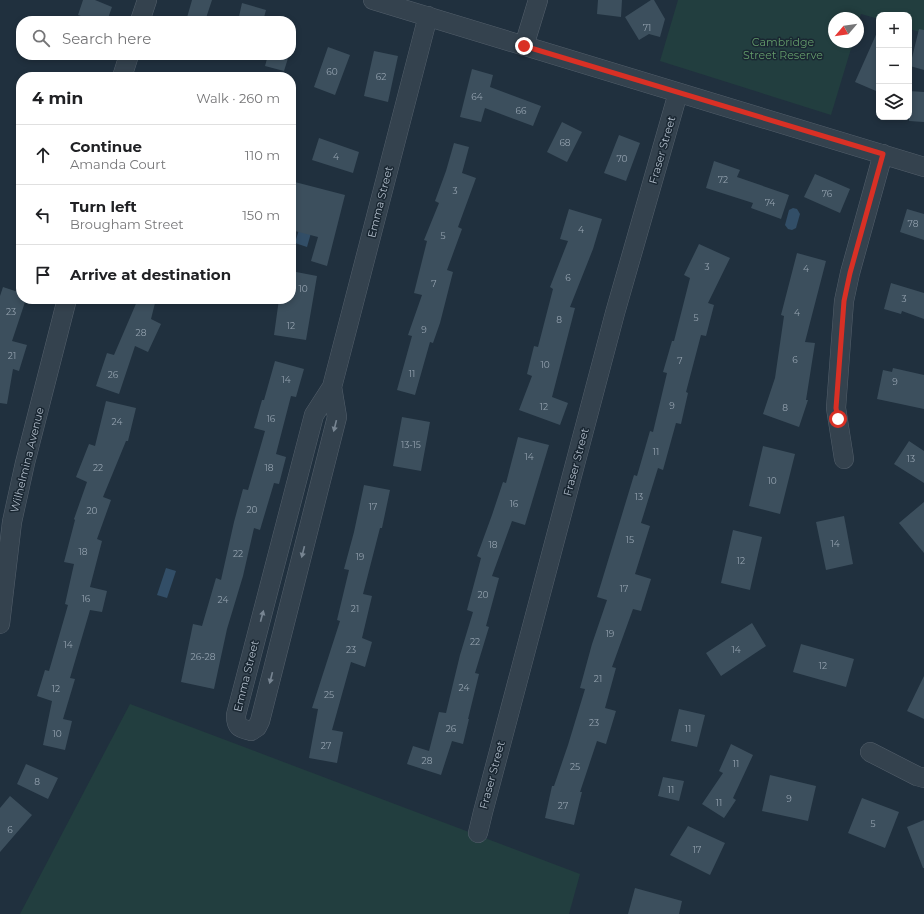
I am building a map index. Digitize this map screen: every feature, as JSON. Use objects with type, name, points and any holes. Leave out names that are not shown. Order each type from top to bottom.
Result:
[{"type":"street","points":[[142,16],[147,0]]},
{"type":"street","points":[[373,0],[924,167]]},
{"type":"street","points":[[524,46],[538,0]]},
{"type":"street","name":"Emma Street","points":[[332,387],[337,417],[260,721],[257,727],[251,731],[240,728],[236,722],[236,715],[314,415],[332,387],[428,16]]},
{"type":"street","points":[[124,72],[127,60]]},
{"type":"street","name":"Fraser Street","points":[[478,833],[482,812],[615,313],[678,93]]},
{"type":"street","points":[[844,459],[836,408],[844,301],[850,273],[883,154]]},
{"type":"street","name":"Wilhelmina Avenue","points":[[0,624],[12,522],[25,463],[66,304]]},
{"type":"street","points":[[870,752],[917,776],[924,778]]},
{"type":"green space","name":"Cambridge Street Reserve","points":[[678,0],[924,0],[924,33],[912,30],[912,12],[876,12],[876,18],[864,15],[864,12],[828,12],[828,48],[851,48],[831,115],[660,61]]},
{"type":"green space","points":[[130,704],[580,874],[569,914],[20,914]]},
{"type":"water","points":[[793,208],[797,209],[800,214],[796,228],[792,230],[788,229],[785,225],[789,210]]},
{"type":"water","points":[[303,216],[315,219],[307,247],[296,243]]},
{"type":"water","points":[[166,568],[176,571],[167,598],[157,595]]},
{"type":"building","points":[[83,0],[95,0],[112,7],[109,16],[78,15]]},
{"type":"building","points":[[192,0],[212,0],[207,16],[187,16]]},
{"type":"building","points":[[598,0],[622,0],[621,17],[597,14]]},
{"type":"building","points":[[651,0],[654,0],[665,19],[660,37],[649,34],[639,40],[625,17]]},
{"type":"building","points":[[242,3],[266,10],[264,16],[239,16]]},
{"type":"building","points":[[919,29],[924,30],[924,70],[912,67],[912,58]]},
{"type":"building","points":[[876,35],[876,91],[855,82]]},
{"type":"building","points":[[328,47],[350,55],[335,95],[314,87]]},
{"type":"building","points":[[374,51],[398,56],[388,102],[364,96]]},
{"type":"building","points":[[267,60],[287,60],[284,71],[265,66]]},
{"type":"building","points":[[472,69],[493,75],[490,87],[541,106],[533,126],[485,108],[481,122],[460,117]]},
{"type":"building","points":[[912,91],[924,92],[924,122],[909,121],[912,120]]},
{"type":"building","points":[[562,122],[582,132],[567,162],[547,152]]},
{"type":"building","points":[[619,135],[640,143],[626,181],[604,173]]},
{"type":"building","points":[[319,138],[359,152],[353,173],[312,160]]},
{"type":"building","points":[[454,143],[469,147],[462,173],[476,178],[458,227],[462,229],[447,270],[453,272],[440,323],[433,343],[430,342],[415,395],[397,390],[412,336],[408,335],[422,295],[414,293],[427,241],[424,240],[439,203],[435,201]]},
{"type":"building","points":[[714,161],[740,170],[737,177],[789,195],[781,219],[751,208],[753,203],[706,188]]},
{"type":"building","points":[[815,174],[850,189],[840,213],[804,197]]},
{"type":"building","points":[[296,182],[345,195],[327,266],[311,261],[318,237],[296,231]]},
{"type":"building","points":[[569,209],[602,219],[593,249],[570,307],[575,308],[552,397],[568,403],[560,425],[519,410],[532,376],[527,374],[534,346],[538,347],[553,289],[550,287],[568,241],[560,239]]},
{"type":"building","points":[[907,209],[924,214],[924,240],[900,232]]},
{"type":"building","points":[[699,244],[730,258],[708,303],[714,305],[706,336],[701,335],[686,392],[688,393],[681,424],[676,423],[663,470],[658,468],[641,523],[650,526],[635,574],[651,579],[641,611],[633,609],[612,667],[616,668],[605,708],[616,711],[606,744],[597,741],[580,792],[582,792],[574,825],[545,818],[552,786],[554,786],[568,745],[585,689],[580,688],[592,644],[607,600],[597,597],[634,475],[637,476],[650,431],[653,432],[667,373],[663,372],[672,341],[674,341],[690,278],[684,275]]},
{"type":"building","points":[[797,253],[826,261],[805,342],[815,343],[806,400],[808,400],[799,427],[763,414],[775,378],[784,316],[781,315]]},
{"type":"building","points":[[296,272],[317,276],[306,340],[274,335],[278,304],[296,304]]},
{"type":"building","points":[[891,283],[924,293],[924,319],[902,311],[901,314],[884,309]]},
{"type":"building","points":[[3,287],[16,291],[16,304],[24,304],[12,341],[27,345],[19,371],[13,369],[7,404],[0,403],[0,296]]},
{"type":"building","points":[[136,304],[155,304],[151,319],[161,324],[148,352],[135,346],[119,394],[96,386],[107,353],[114,355]]},
{"type":"building","points":[[275,361],[304,369],[296,397],[291,396],[276,454],[286,457],[279,484],[274,483],[260,530],[254,528],[243,576],[227,629],[214,689],[181,682],[193,624],[202,626],[216,578],[221,580],[243,489],[248,490],[265,431],[254,428]]},
{"type":"building","points":[[893,368],[924,375],[924,409],[877,399],[883,370],[892,372]]},
{"type":"building","points":[[106,401],[136,408],[128,441],[126,441],[103,497],[111,500],[97,539],[102,541],[90,587],[107,591],[102,612],[90,610],[70,678],[75,679],[63,719],[72,721],[65,750],[43,745],[52,701],[37,696],[45,670],[49,671],[68,605],[65,604],[74,564],[64,562],[75,520],[74,519],[87,482],[76,477],[89,444],[95,446]]},
{"type":"building","points":[[402,417],[430,422],[421,471],[393,466]]},
{"type":"building","points":[[518,437],[549,445],[525,525],[512,521],[492,576],[499,578],[486,626],[489,627],[475,673],[479,674],[463,744],[452,741],[441,775],[407,764],[413,746],[429,751],[439,712],[446,713],[460,655],[473,612],[467,610],[481,558],[477,556],[503,482],[506,483]]},
{"type":"building","points":[[909,441],[924,451],[924,483],[894,464]]},
{"type":"building","points":[[763,446],[795,454],[780,514],[749,506]]},
{"type":"building","points":[[364,485],[390,490],[382,528],[380,528],[363,594],[372,596],[362,638],[372,642],[365,667],[351,662],[332,730],[343,732],[337,763],[309,758],[318,709],[312,708],[340,621],[337,620],[349,570],[344,569]]},
{"type":"building","points":[[924,502],[924,553],[899,523]]},
{"type":"building","points":[[844,516],[853,564],[826,570],[816,522]]},
{"type":"building","points":[[733,530],[762,537],[750,590],[721,583]]},
{"type":"building","points":[[752,623],[766,646],[721,676],[706,653]]},
{"type":"building","points":[[801,644],[854,659],[846,687],[793,672]]},
{"type":"building","points":[[924,676],[924,719],[907,711]]},
{"type":"building","points":[[679,709],[705,715],[697,747],[671,741]]},
{"type":"building","points":[[731,744],[753,755],[733,798],[736,800],[724,818],[702,804],[723,773],[719,771]]},
{"type":"building","points":[[26,764],[58,778],[48,799],[17,784]]},
{"type":"building","points":[[770,775],[816,786],[808,821],[762,811]]},
{"type":"building","points":[[663,777],[684,781],[679,801],[658,796]]},
{"type":"building","points":[[10,796],[32,815],[0,852],[0,808]]},
{"type":"building","points":[[862,798],[899,812],[885,848],[848,833]]},
{"type":"building","points":[[924,820],[924,868],[923,868],[907,827]]},
{"type":"building","points":[[688,826],[725,843],[710,875],[670,855]]},
{"type":"building","points":[[635,888],[682,901],[679,914],[628,914]]},
{"type":"route","points":[[524,46],[883,154],[850,273],[844,301],[836,408],[838,419]]}]
